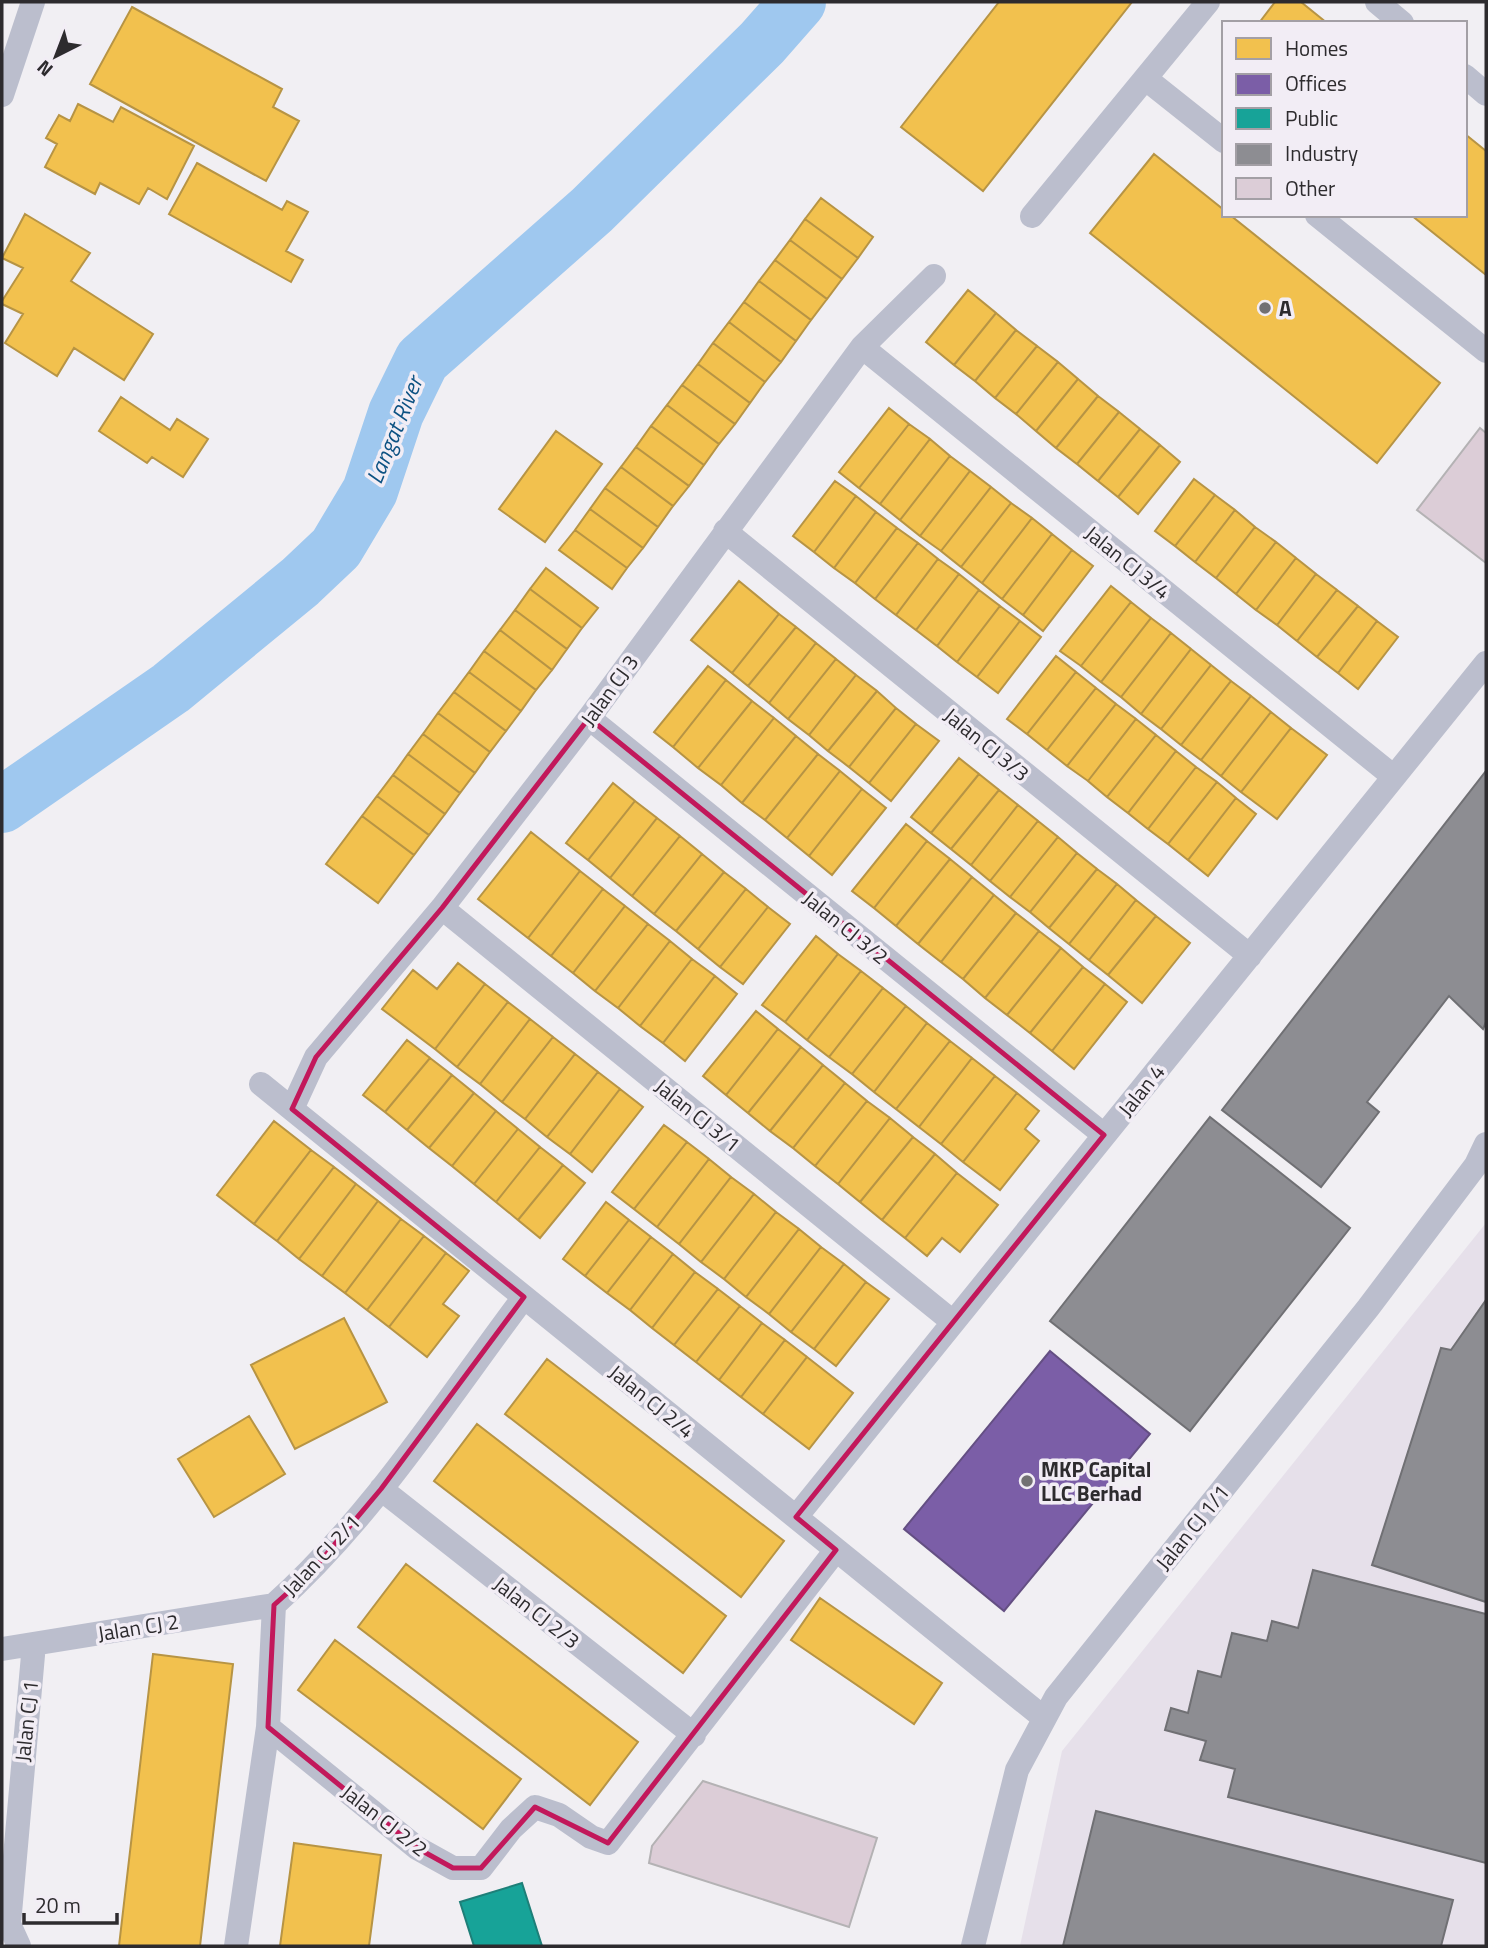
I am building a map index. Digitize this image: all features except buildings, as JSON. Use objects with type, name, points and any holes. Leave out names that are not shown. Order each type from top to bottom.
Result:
[{"type":"street","points":[[2,95],[33,2]]},
{"type":"street","points":[[1032,216],[1208,2]]},
{"type":"street","points":[[1377,2],[1400,21]]},
{"type":"street","points":[[1467,78],[1486,94]]},
{"type":"street","points":[[1146,79],[1222,139]]},
{"type":"street","points":[[1319,217],[1486,351]]},
{"type":"street","name":"Jalan CJ 3","points":[[292,1109],[316,1058],[442,908],[589,719],[862,347],[934,276]]},
{"type":"street","name":"Jalan CJ 3/4","points":[[862,347],[1394,777]]},
{"type":"street","name":"Jalan CJ 3/3","points":[[725,531],[1250,956]]},
{"type":"street","name":"Jalan 4","points":[[796,1517],[1486,663]]},
{"type":"street","name":"Jalan CJ 3/2","points":[[589,719],[1104,1135]]},
{"type":"street","name":"Jalan CJ 3/1","points":[[442,908],[954,1322]]},
{"type":"street","name":"Jalan CJ 2/4","points":[[261,1084],[1044,1718]]},
{"type":"street","name":"Jalan CJ 1/1","points":[[973,1946],[1017,1770],[1056,1697],[1359,1319],[1483,1159]]},
{"type":"street","name":"Jalan CJ 2/1","points":[[236,1946],[268,1727],[274,1605],[313,1570],[381,1489],[524,1297]]},
{"type":"street","name":"Jalan CJ 2/3","points":[[381,1489],[694,1735]]},
{"type":"street","points":[[694,1735],[836,1550]]},
{"type":"street","name":"Jalan CJ 2","points":[[2,1649],[274,1605]]},
{"type":"street","name":"Jalan CJ 1","points":[[10,1932],[34,1644]]},
{"type":"street","name":"Jalan CJ 2/2","points":[[268,1727],[417,1848],[453,1868],[481,1868],[511,1829],[535,1807],[559,1815],[591,1837],[608,1843],[694,1735]]},
{"type":"highlighted area","points":[[589,718],[1104,1135],[796,1517],[836,1550],[608,1843],[535,1807],[481,1868],[453,1868],[417,1848],[268,1727],[274,1605],[313,1570],[381,1489],[524,1297],[292,1109],[316,1057],[442,908]]},
{"type":"shaded area","points":[[1486,1223],[1486,1946],[1020,1946],[1062,1751]]},
{"type":"waterway","name":"Langat River","points":[[2,805],[171,688],[300,582],[336,548],[370,491],[396,413],[422,360],[592,210],[762,43],[798,2]]},
{"type":"place","name":"A","points":[[1265,308]]},
{"type":"place","name":"MKP Capital LLC Berhad","points":[[1027,1481]]}]
